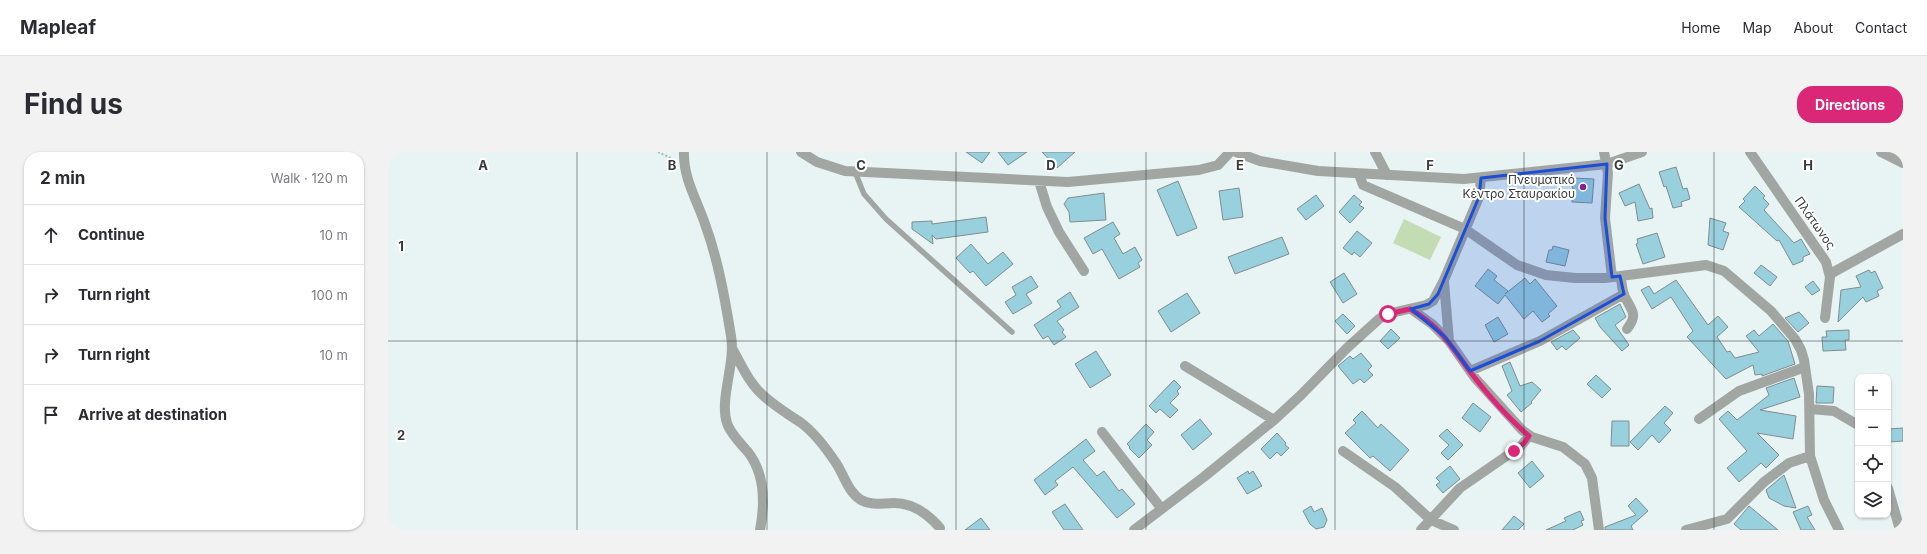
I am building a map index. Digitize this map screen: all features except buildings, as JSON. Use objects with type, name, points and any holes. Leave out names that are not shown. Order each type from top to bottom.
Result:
[{"type":"street","points":[[684,152],[684,165],[705,224],[714,256],[733,350],[752,383],[764,397],[801,423],[814,435],[836,463],[853,492],[860,500],[869,504],[895,503],[910,505],[923,511],[940,528]]},
{"type":"street","points":[[802,152],[831,168],[855,172],[1039,181],[1088,181],[1199,170],[1218,165],[1230,152]]},
{"type":"street","points":[[1236,152],[1260,161],[1288,167],[1359,174],[1435,178],[1480,178],[1607,164],[1642,152]]},
{"type":"street","points":[[1375,152],[1387,175]]},
{"type":"street","points":[[1604,152],[1607,164],[1606,218],[1616,277],[1634,316],[1633,322],[1627,329]]},
{"type":"street","name":"Πλάτωνος","points":[[1750,152],[1821,252],[1830,270],[1825,318]]},
{"type":"street","points":[[1881,152],[1903,163]]},
{"type":"street","points":[[1359,174],[1363,185],[1465,229],[1504,257],[1530,270],[1546,275],[1575,278],[1616,277],[1706,265],[1718,268],[1750,291],[1771,311],[1801,350],[1806,367],[1810,409],[1810,456],[1824,500],[1839,530]]},
{"type":"street","points":[[1134,530],[1205,476],[1274,420],[1347,348],[1379,319],[1388,314],[1426,305],[1433,301],[1444,280],[1479,197],[1480,178]]},
{"type":"street","points":[[1039,181],[1047,207],[1059,232],[1084,271]]},
{"type":"street","points":[[1830,274],[1903,234]]},
{"type":"street","points":[[1444,280],[1449,341]]},
{"type":"street","points":[[1470,371],[1540,341],[1624,294]]},
{"type":"street","points":[[1410,309],[1432,324],[1449,341],[1470,371],[1516,424],[1529,436],[1557,444],[1579,458],[1585,464],[1592,478],[1599,530]]},
{"type":"street","points":[[733,350],[725,407],[727,423],[754,459],[760,473],[763,491],[763,516],[760,530]]},
{"type":"street","points":[[1185,366],[1274,420]]},
{"type":"street","points":[[1699,419],[1740,391],[1806,367]]},
{"type":"street","points":[[1810,409],[1834,411],[1855,423]]},
{"type":"street","points":[[1102,432],[1161,508]]},
{"type":"street","points":[[1421,530],[1460,488],[1521,446],[1529,436]]},
{"type":"street","points":[[1343,451],[1395,487],[1431,520],[1454,530]]},
{"type":"street","points":[[1686,530],[1727,519],[1764,482],[1789,463],[1810,456]]},
{"type":"street","points":[[1891,498],[1900,530]]},
{"type":"lane","points":[[855,172],[864,194],[886,219],[1012,332]]},
{"type":"path","points":[[658,152],[684,165]]},
{"type":"highlighted area","points":[[1607,164],[1605,218],[1612,277],[1620,276],[1624,294],[1540,341],[1470,371],[1445,337],[1411,309],[1429,304],[1438,294],[1479,197],[1481,178]]},
{"type":"green space","points":[[1404,219],[1441,237],[1430,260],[1393,243]]},
{"type":"place","name":"Πνευματικό Κέντρο Σταυρακίου","points":[[1583,187]]},
{"type":"route","points":[[1388,314],[1410,309],[1432,324],[1446,337],[1483,387],[1516,424],[1529,436],[1527,441],[1514,451]]}]
